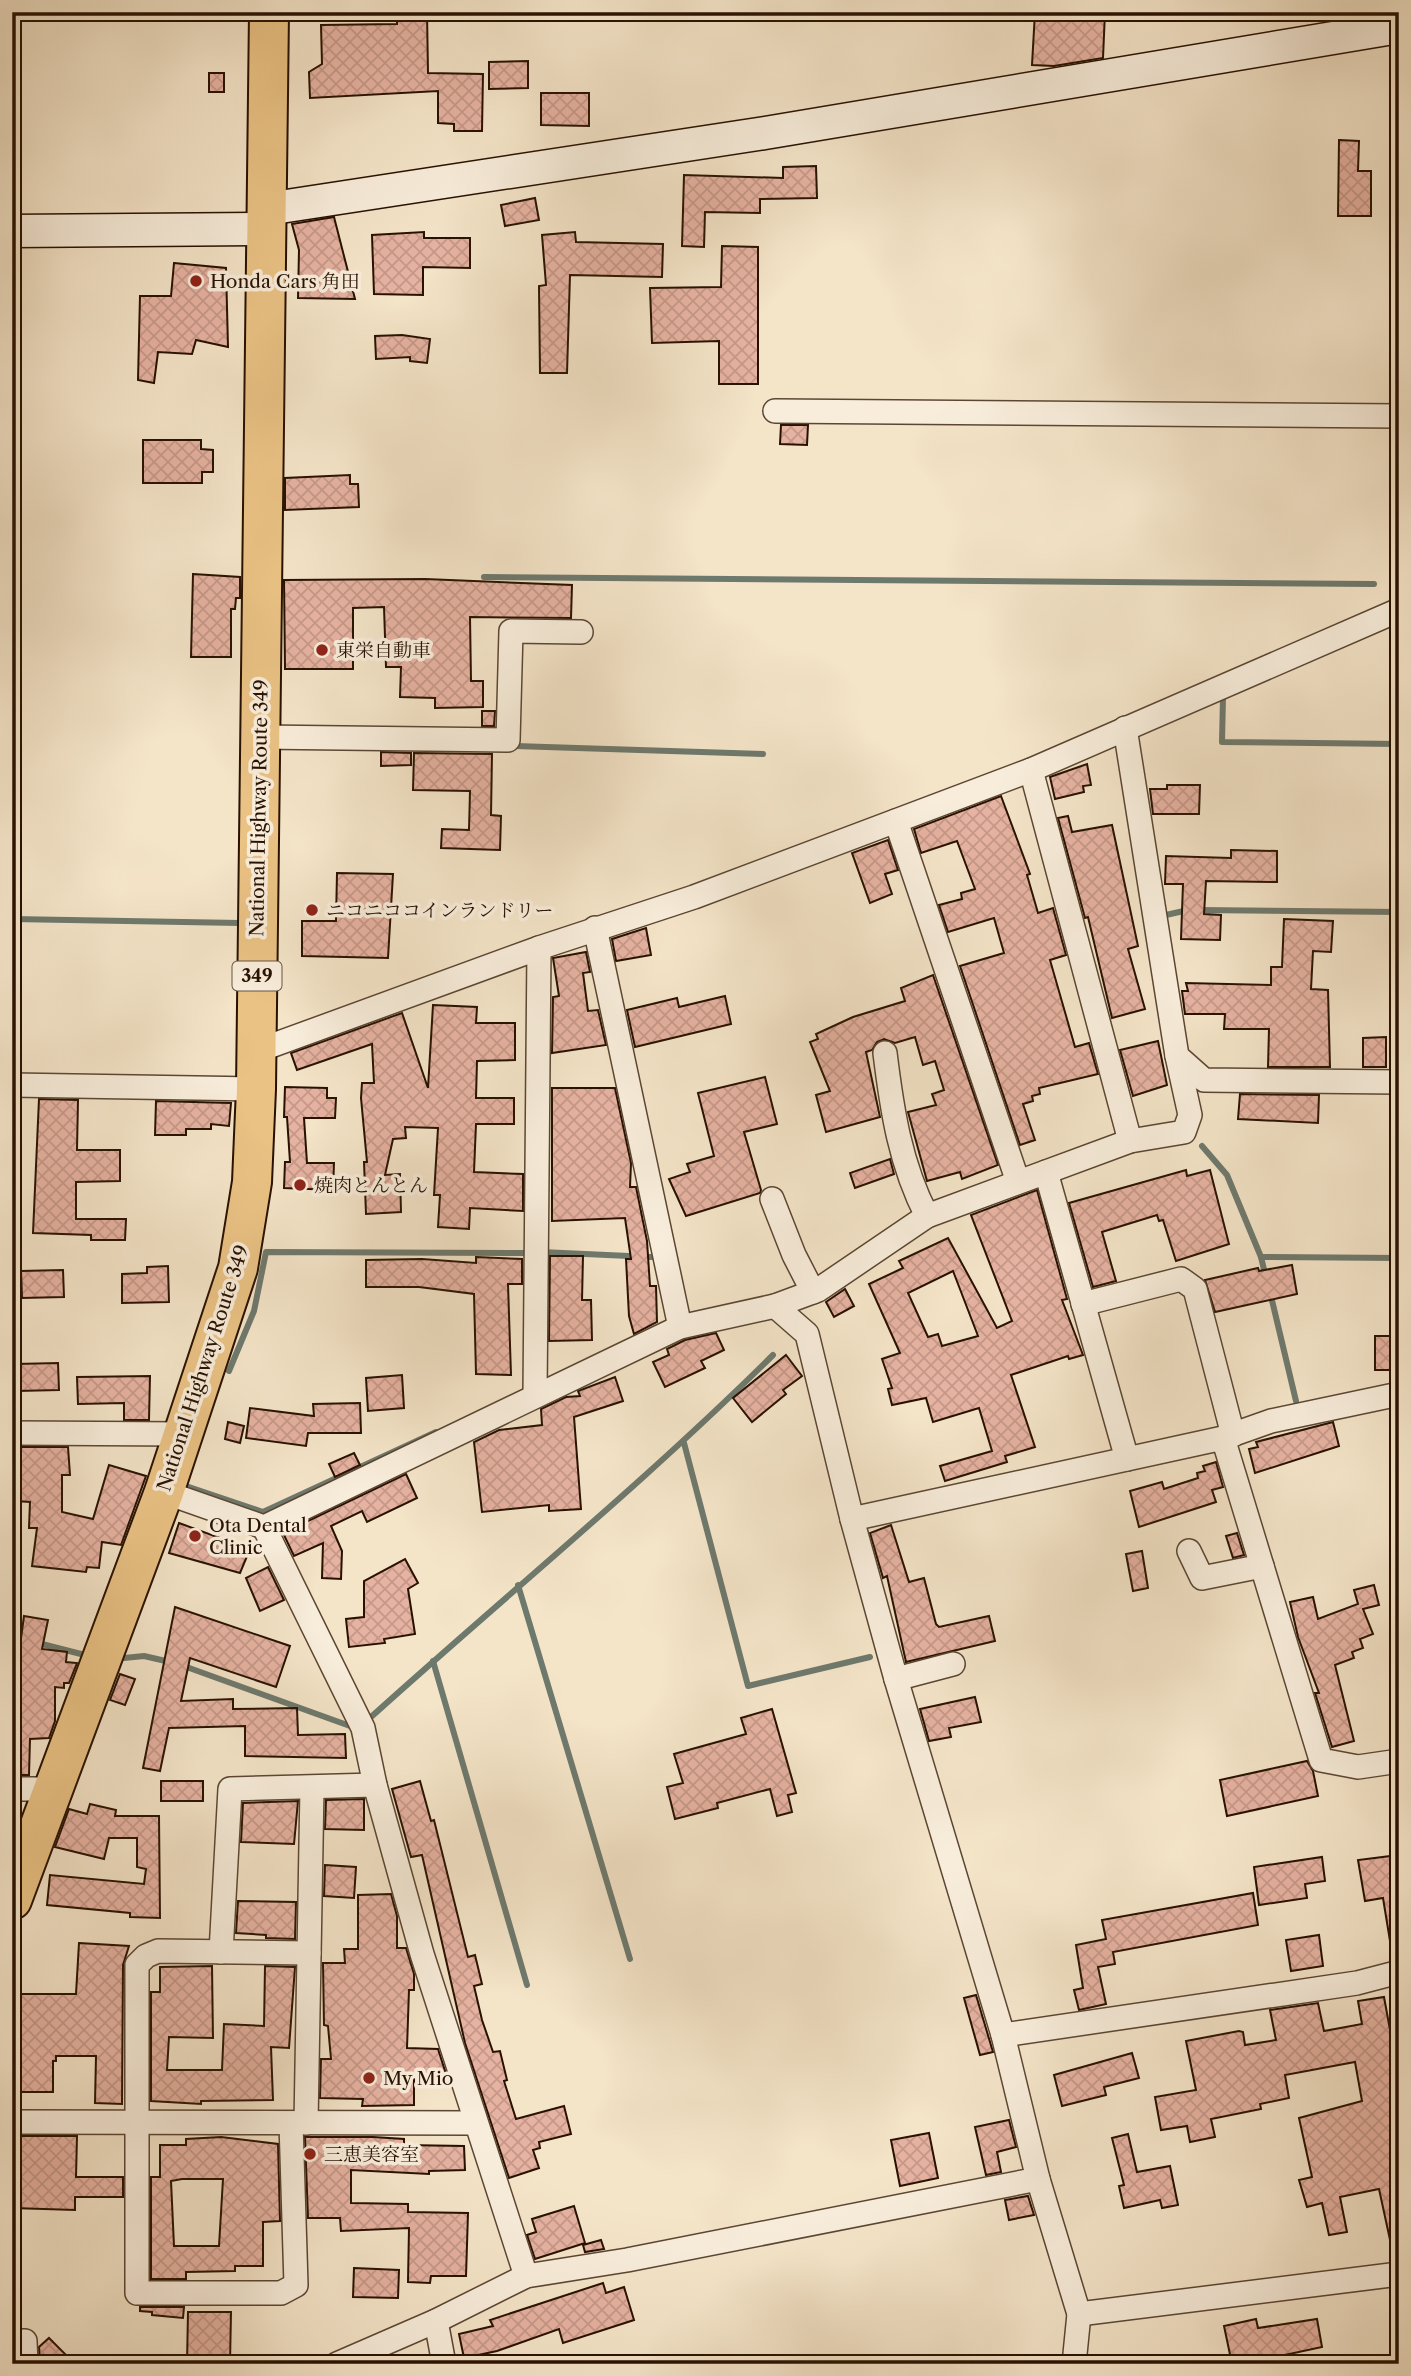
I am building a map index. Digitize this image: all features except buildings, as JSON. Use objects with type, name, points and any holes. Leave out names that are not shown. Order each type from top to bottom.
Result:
[{"type":"highway","name":"National Highway Route 349","points":[[12,1900],[56,1789],[164,1492],[238,1268],[246,1235],[257,1051],[269,12]]},
{"type":"street","points":[[12,231],[267,219],[1399,27]]},
{"type":"street","points":[[775,411],[1399,416]]},
{"type":"street","points":[[257,1051],[595,928],[694,897],[1031,770],[1399,610]]},
{"type":"street","points":[[260,737],[508,740],[511,631],[581,632]]},
{"type":"street","points":[[264,1527],[680,1326],[775,1306],[813,1292],[927,1216],[1130,1141],[1184,1132],[1190,1115],[1177,1056],[1125,728]]},
{"type":"street","points":[[1031,770],[1130,1141]]},
{"type":"street","points":[[896,821],[1018,1182]]},
{"type":"street","points":[[595,928],[680,1326]]},
{"type":"street","points":[[535,1395],[539,948]]},
{"type":"street","points":[[885,1053],[893,1124],[912,1189],[927,1216]]},
{"type":"street","points":[[1177,1056],[1204,1080],[1399,1082]]},
{"type":"street","points":[[12,1085],[256,1089]]},
{"type":"street","points":[[1046,1172],[1127,1459]]},
{"type":"street","points":[[772,1199],[794,1255],[813,1292]]},
{"type":"street","points":[[1083,1304],[1181,1279],[1195,1289],[1228,1436],[1262,1566],[1321,1760],[1358,1767],[1399,1761]]},
{"type":"street","points":[[775,1306],[807,1334],[852,1519],[896,1679],[1003,2035],[1038,2179],[1079,2314],[1074,2364]]},
{"type":"street","points":[[852,1519],[1228,1436],[1271,1421],[1377,1396],[1399,1394]]},
{"type":"street","points":[[12,1433],[184,1434]]},
{"type":"street","points":[[164,1492],[264,1527],[363,1728],[375,1785],[475,2123],[526,2276]]},
{"type":"street","points":[[1189,1551],[1202,1578],[1262,1566]]},
{"type":"street","points":[[896,1679],[953,1664]]},
{"type":"street","points":[[221,1952],[230,1789],[375,1785]]},
{"type":"street","points":[[309,1954],[158,1951],[146,1956],[137,1965],[137,2293],[281,2293],[296,2285],[299,2123],[309,1954],[312,1788]]},
{"type":"street","points":[[12,1789],[56,1789]]},
{"type":"street","points":[[1003,2035],[1357,1983],[1399,1972]]},
{"type":"street","points":[[12,2122],[475,2123]]},
{"type":"street","points":[[337,2364],[436,2321],[526,2276],[627,2260],[1038,2179]]},
{"type":"street","points":[[1079,2314],[1399,2274]]},
{"type":"street","points":[[436,2321],[444,2364]]},
{"type":"street","points":[[12,2341],[25,2341],[26,2364]]},
{"type":"waterway","points":[[12,617],[14,562]]},
{"type":"waterway","points":[[484,577],[1374,584]]},
{"type":"waterway","points":[[1223,697],[1222,742],[1399,744]]},
{"type":"waterway","points":[[515,746],[763,754]]},
{"type":"waterway","points":[[1166,915],[1188,910]]},
{"type":"waterway","points":[[1199,910],[1399,912]]},
{"type":"waterway","points":[[12,919],[240,923]]},
{"type":"waterway","points":[[1202,1146],[1227,1175],[1261,1257],[1266,1278]]},
{"type":"waterway","points":[[229,1371],[254,1311],[266,1252],[530,1253]]},
{"type":"waterway","points":[[541,1252],[651,1257]]},
{"type":"waterway","points":[[1261,1257],[1399,1258]]},
{"type":"waterway","points":[[1270,1292],[1296,1401]]},
{"type":"waterway","points":[[371,1717],[625,1493],[773,1355]]},
{"type":"waterway","points":[[183,1485],[263,1512],[436,1432]]},
{"type":"waterway","points":[[684,1443],[748,1686],[870,1657]]},
{"type":"waterway","points":[[518,1585],[630,1959]]},
{"type":"waterway","points":[[12,1637],[27,1640]]},
{"type":"waterway","points":[[38,1643],[81,1654]]},
{"type":"waterway","points":[[124,1658],[144,1656],[170,1662]]},
{"type":"waterway","points":[[433,1661],[527,1985]]},
{"type":"waterway","points":[[181,1665],[350,1726]]},
{"type":"place","name":"Honda Cars 角田","points":[[196,281]]},
{"type":"place","name":"東栄自動車","points":[[322,650]]},
{"type":"place","name":"ニコニココインランドリー","points":[[312,910]]},
{"type":"place","name":"焼肉とんとん","points":[[300,1185]]},
{"type":"place","name":"Ota Dental Clinic","points":[[195,1536]]},
{"type":"place","name":"My Mio","points":[[369,2078]]},
{"type":"place","name":"三恵美容室","points":[[310,2154]]}]
